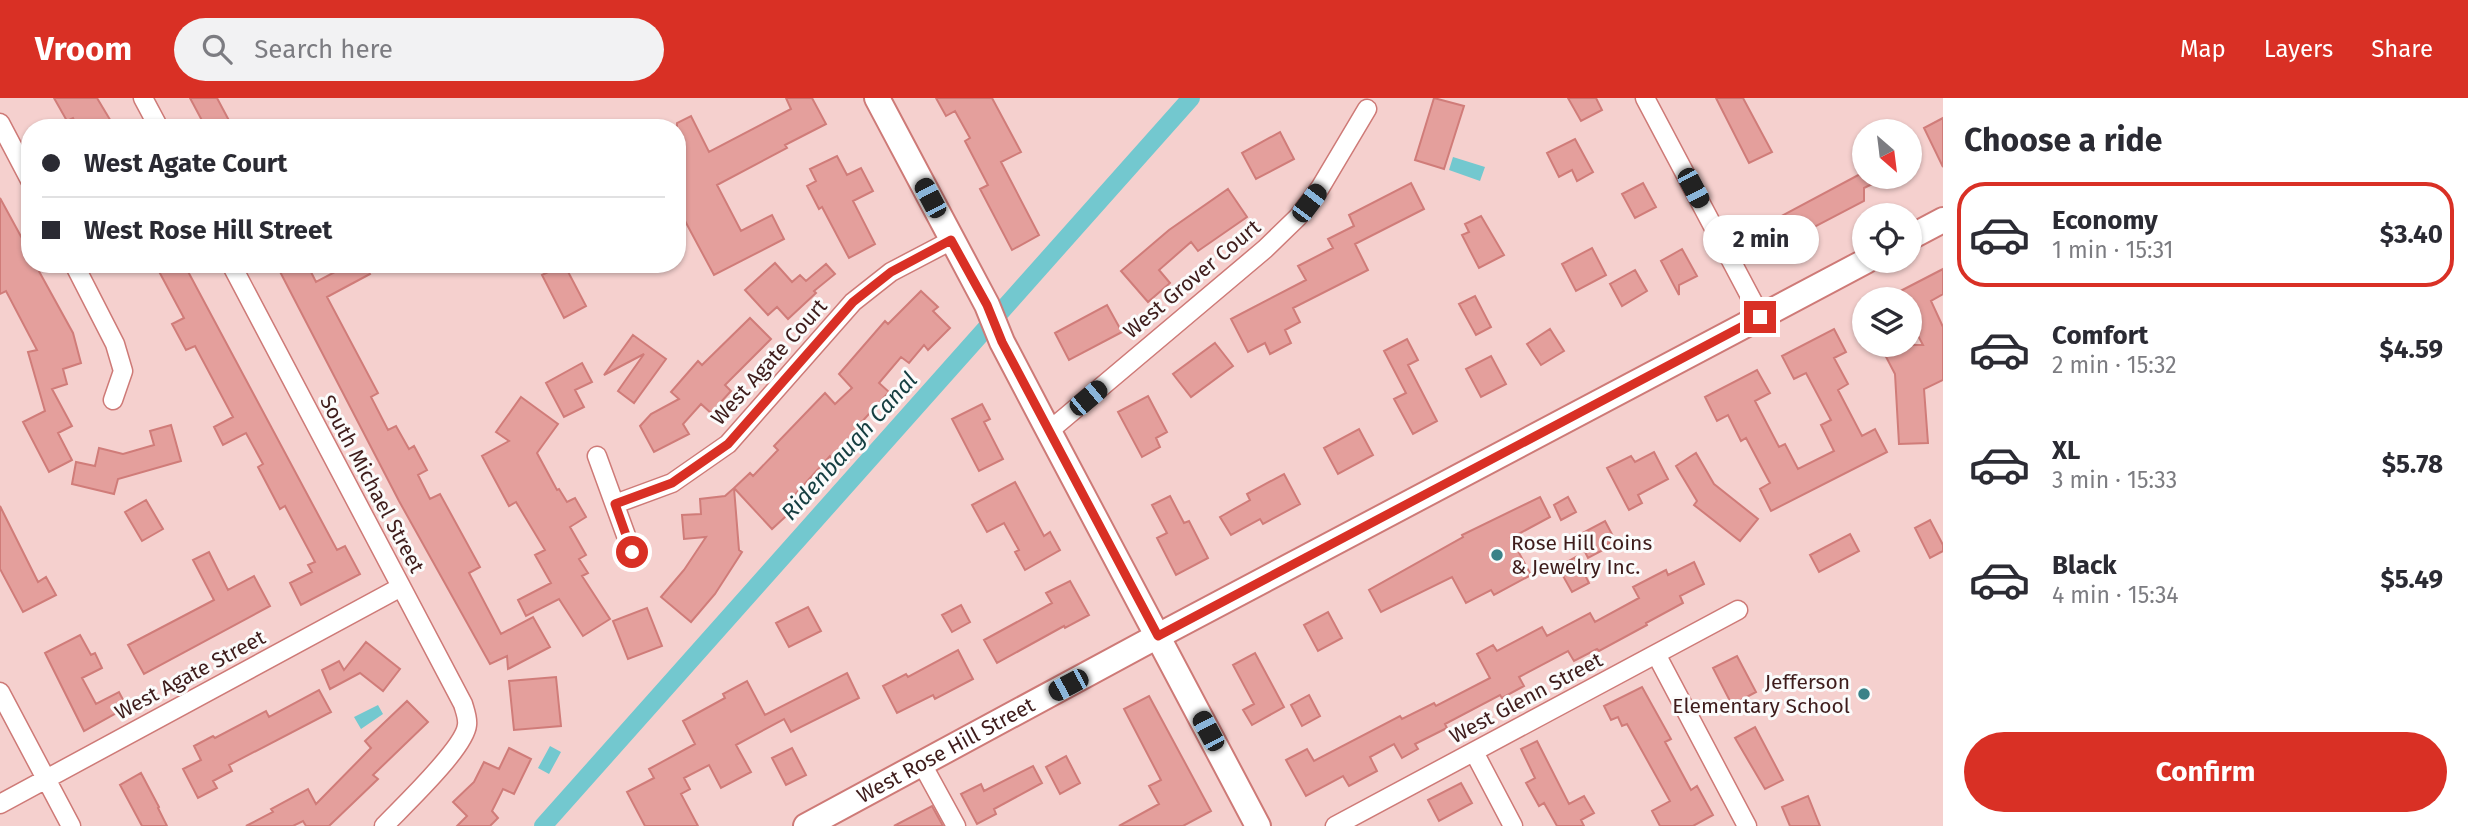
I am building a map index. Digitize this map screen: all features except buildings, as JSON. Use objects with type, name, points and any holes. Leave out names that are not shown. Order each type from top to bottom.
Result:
[{"type":"street","points":[[143,98],[154,119]]},
{"type":"street","points":[[877,98],[987,305],[1002,342],[1258,826]]},
{"type":"street","points":[[1645,98],[1760,317]]},
{"type":"street","name":"West Grover Court","points":[[1049,430],[1265,249],[1298,217],[1320,188],[1367,109]]},
{"type":"street","points":[[0,123],[21,163]]},
{"type":"street","points":[[1922,231],[1943,220]]},
{"type":"street","name":"West Agate Court","points":[[615,504],[672,483],[728,444],[853,302],[891,272],[951,240]]},
{"type":"street","name":"West Rose Hill Street","points":[[808,826],[1158,636],[1852,268]]},
{"type":"street","points":[[79,273],[115,344],[123,371],[113,401]]},
{"type":"street","name":"South Michael Street","points":[[236,273],[463,704],[467,726],[457,748],[384,826]]},
{"type":"street","points":[[597,456],[632,552]]},
{"type":"street","name":"West Agate Street","points":[[0,804],[401,587]]},
{"type":"street","name":"West Glenn Street","points":[[1335,826],[1738,610]]},
{"type":"street","points":[[1656,654],[1747,826]]},
{"type":"street","points":[[0,692],[71,826]]},
{"type":"street","points":[[1474,752],[1513,826]]},
{"type":"street","points":[[922,764],[956,826]]},
{"type":"water","points":[[1453,157],[1485,167],[1480,181],[1449,170]]},
{"type":"water","points":[[378,705],[383,714],[361,729],[354,717]]},
{"type":"water","points":[[550,746],[561,752],[549,774],[538,768]]},
{"type":"waterway","name":"Ridenbaugh Canal","points":[[543,826],[1191,98]]},
{"type":"place","name":"Rose Hill Coins & Jewelry Inc.","points":[[1497,555]]},
{"type":"place","name":"Jefferson Elementary School","points":[[1864,694]]},
{"type":"route","points":[[632,552],[615,504],[672,483],[728,444],[853,302],[891,272],[951,240],[1158,636],[1760,317]]}]
